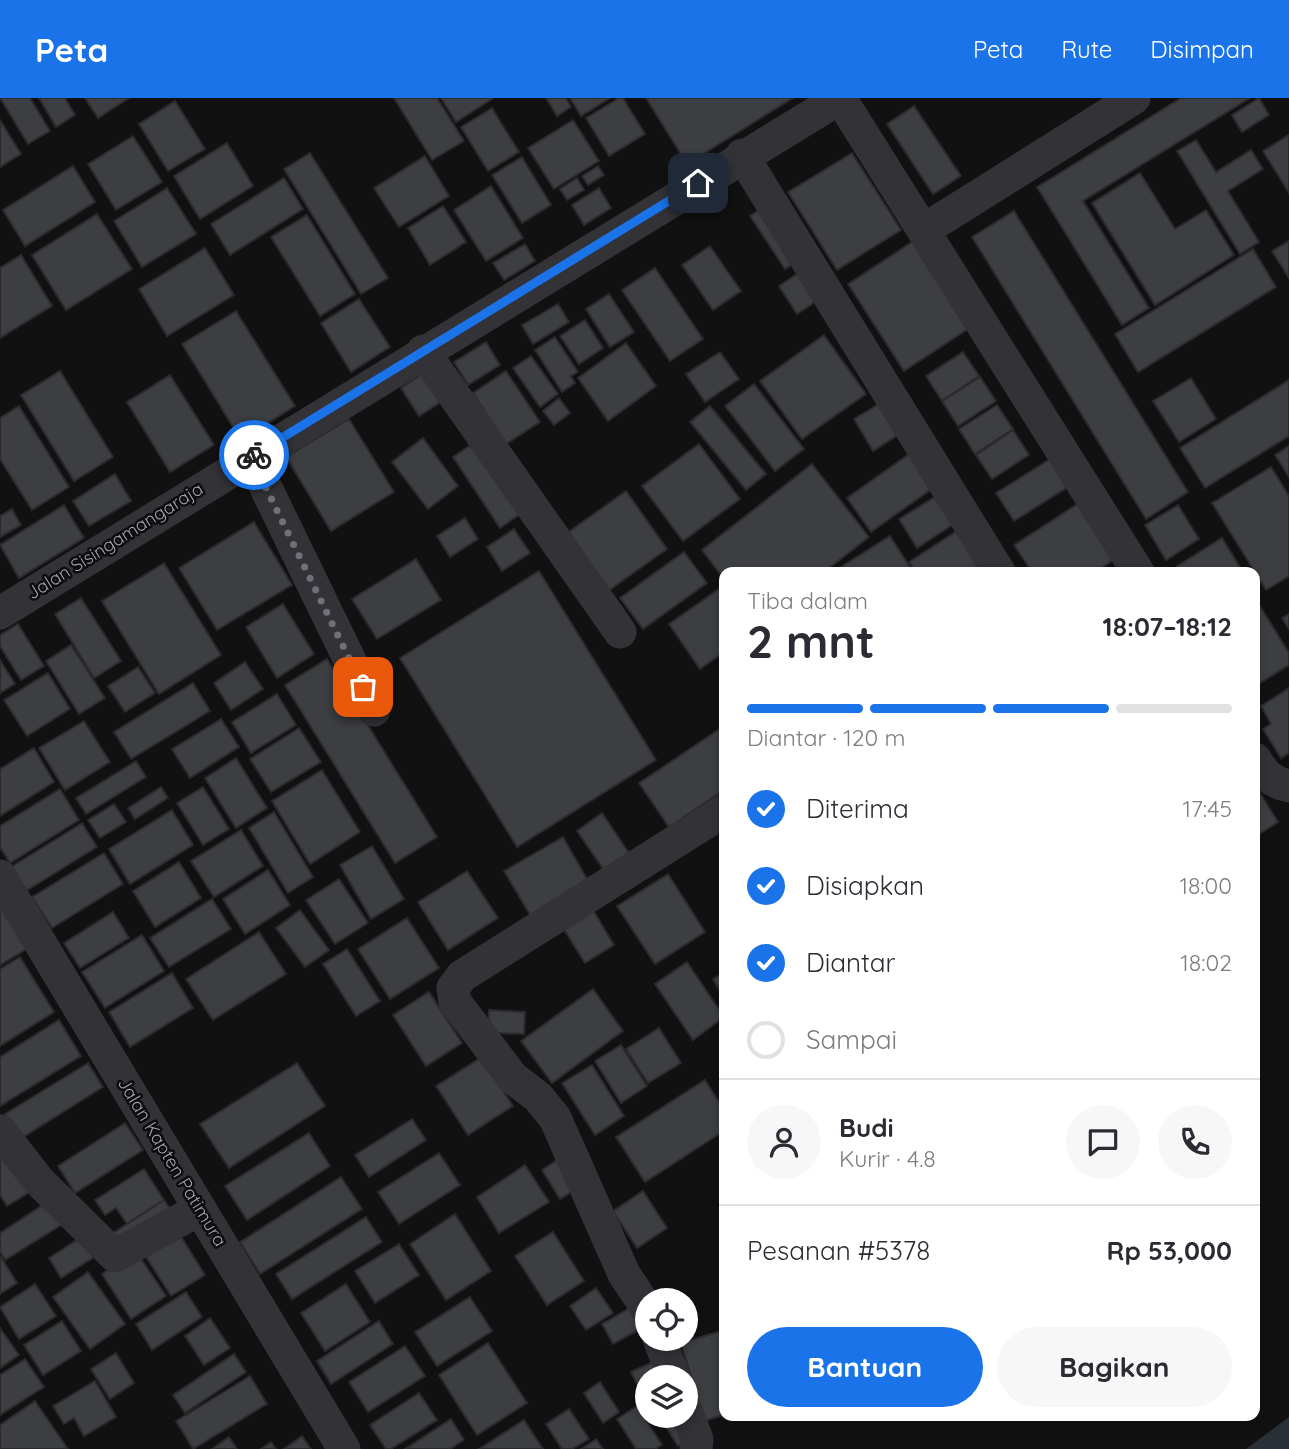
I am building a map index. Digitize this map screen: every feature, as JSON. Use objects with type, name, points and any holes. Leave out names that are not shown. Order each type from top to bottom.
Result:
[{"type":"street","name":"Jalan Sisingamangaraja","points":[[0,613],[742,155],[840,98]]},
{"type":"street","points":[[840,98],[1135,567]]},
{"type":"street","points":[[924,230],[1134,98]]},
{"type":"street","points":[[742,155],[996,567]]},
{"type":"street","points":[[423,351],[620,632]]},
{"type":"street","points":[[251,457],[374,710]]},
{"type":"street","points":[[1260,767],[1265,775],[1276,783],[1289,786]]},
{"type":"street","points":[[635,1291],[624,1275],[555,1118],[538,1097],[513,1078],[455,1002],[453,988],[462,976],[719,814]]},
{"type":"street","name":"Jalan Kapten Patimura","points":[[0,876],[344,1449]]},
{"type":"street","points":[[0,1131],[39,1181],[115,1256],[200,1209]]},
{"type":"street","points":[[693,1428],[697,1438],[696,1449]]},
{"type":"shaded area","points":[[1289,1417],[1289,1449],[1246,1449]]},
{"type":"building","points":[[0,98],[30,98],[50,131],[28,144]]},
{"type":"building","points":[[39,98],[65,98],[75,115],[56,127]]},
{"type":"building","points":[[85,98],[129,98],[98,118]]},
{"type":"building","points":[[394,98],[437,98],[464,141],[432,160]]},
{"type":"building","points":[[441,98],[492,98],[492,99],[456,122]]},
{"type":"building","points":[[546,98],[566,98],[571,107],[557,116]]},
{"type":"building","points":[[570,98],[610,98],[581,116]]},
{"type":"building","points":[[623,98],[645,134],[609,156],[586,118]]},
{"type":"building","points":[[646,98],[793,98],[687,164]]},
{"type":"building","points":[[1181,98],[1250,98],[1083,201],[1149,308],[1122,325],[1037,187]]},
{"type":"building","points":[[1259,98],[1269,115],[1242,132],[1232,115]]},
{"type":"building","points":[[175,101],[205,149],[168,171],[139,124]]},
{"type":"building","points":[[914,106],[961,176],[933,194],[887,124]]},
{"type":"building","points":[[492,108],[519,152],[488,171],[461,127]]},
{"type":"building","points":[[0,120],[21,154],[0,167]]},
{"type":"building","points":[[573,120],[599,161],[554,189],[528,148]]},
{"type":"building","points":[[1289,135],[1289,193],[1263,151]]},
{"type":"building","points":[[133,136],[162,182],[116,210],[88,164]]},
{"type":"building","points":[[1196,140],[1216,172],[1251,150],[1263,169],[1228,191],[1259,242],[1240,254],[1177,151]]},
{"type":"building","points":[[227,143],[253,186],[200,219],[174,176]]},
{"type":"building","points":[[310,153],[388,278],[361,294],[284,169]]},
{"type":"building","points":[[852,153],[901,230],[837,270],[788,192]]},
{"type":"building","points":[[425,156],[449,196],[399,227],[374,188]]},
{"type":"building","points":[[522,157],[551,205],[522,223],[492,175]]},
{"type":"building","points":[[73,166],[95,202],[25,246],[3,210]]},
{"type":"building","points":[[598,166],[604,175],[588,185],[582,176]]},
{"type":"building","points":[[1140,173],[1175,229],[1206,210],[1234,255],[1155,305],[1092,203]]},
{"type":"building","points":[[284,178],[303,209],[230,255],[211,224]]},
{"type":"building","points":[[577,178],[584,190],[567,200],[560,189]]},
{"type":"building","points":[[491,186],[523,238],[486,261],[454,210]]},
{"type":"building","points":[[167,188],[196,234],[142,267],[114,221]]},
{"type":"building","points":[[599,188],[611,208],[584,225],[572,205]]},
{"type":"building","points":[[768,204],[802,258],[785,269],[750,216]]},
{"type":"building","points":[[443,206],[466,242],[430,265],[408,228]]},
{"type":"building","points":[[1014,211],[1188,492],[1146,519],[972,237]]},
{"type":"building","points":[[97,214],[132,269],[66,310],[32,255]]},
{"type":"building","points":[[307,215],[355,294],[320,316],[271,237]]},
{"type":"building","points":[[1289,241],[1289,278],[1272,251]]},
{"type":"building","points":[[912,242],[968,329],[904,371],[848,284]]},
{"type":"building","points":[[525,244],[535,261],[504,280],[493,263]]},
{"type":"building","points":[[710,246],[741,291],[713,310],[682,265]]},
{"type":"building","points":[[205,248],[234,295],[167,336],[139,289]]},
{"type":"building","points":[[1253,249],[1276,287],[1138,372],[1115,334]]},
{"type":"building","points":[[21,255],[52,306],[0,338],[0,268]]},
{"type":"building","points":[[655,268],[703,339],[670,361],[622,290]]},
{"type":"building","points":[[803,270],[821,298],[797,314],[779,286]]},
{"type":"building","points":[[609,294],[634,332],[610,347],[586,309]]},
{"type":"building","points":[[359,299],[390,347],[351,372],[321,323]]},
{"type":"building","points":[[558,304],[569,322],[533,344],[522,325]]},
{"type":"building","points":[[236,311],[295,406],[241,440],[182,344]]},
{"type":"building","points":[[585,320],[603,348],[579,364],[560,336]]},
{"type":"building","points":[[824,335],[866,394],[802,439],[760,381]]},
{"type":"building","points":[[555,337],[578,372],[571,376],[575,383],[562,392],[535,350]]},
{"type":"building","points":[[486,342],[500,365],[468,385],[454,362]]},
{"type":"building","points":[[626,343],[656,386],[608,421],[578,378]]},
{"type":"building","points":[[720,352],[739,379],[705,402],[686,374]]},
{"type":"building","points":[[963,352],[979,376],[942,401],[926,376]]},
{"type":"building","points":[[531,356],[558,394],[540,407],[513,368]]},
{"type":"building","points":[[428,370],[447,398],[419,416],[401,388]]},
{"type":"building","points":[[60,371],[113,457],[74,481],[21,395]]},
{"type":"building","points":[[506,371],[540,422],[506,444],[473,393]]},
{"type":"building","points":[[170,375],[214,445],[170,472],[127,402]]},
{"type":"building","points":[[980,377],[996,401],[958,426],[942,401]]},
{"type":"building","points":[[1191,378],[1216,419],[1179,442],[1153,401]]},
{"type":"building","points":[[1289,380],[1289,436],[1205,488],[1180,448]]},
{"type":"building","points":[[754,384],[804,449],[775,471],[725,406]]},
{"type":"building","points":[[559,398],[570,413],[554,425],[543,411]]},
{"type":"building","points":[[887,399],[906,430],[873,451],[854,419]]},
{"type":"building","points":[[997,405],[1013,429],[975,454],[959,429]]},
{"type":"building","points":[[19,406],[69,487],[32,510],[0,459],[0,418]]},
{"type":"building","points":[[710,406],[766,474],[746,490],[690,422]]},
{"type":"building","points":[[349,419],[394,492],[331,531],[286,457]]},
{"type":"building","points":[[1013,430],[1029,455],[992,479],[976,455]]},
{"type":"building","points":[[423,438],[458,486],[428,509],[392,462]]},
{"type":"building","points":[[478,440],[525,511],[500,528],[453,457]]},
{"type":"building","points":[[699,444],[740,499],[683,541],[642,486]]},
{"type":"building","points":[[1289,446],[1289,477],[1275,455]]},
{"type":"building","points":[[912,452],[936,486],[871,532],[847,498]]},
{"type":"building","points":[[1058,454],[1076,482],[1014,521],[996,493]]},
{"type":"building","points":[[812,464],[869,537],[830,567],[719,567],[719,572],[702,550]]},
{"type":"building","points":[[1271,467],[1289,496],[1289,576],[1266,590],[1260,580],[1260,567],[1252,567],[1212,503]]},
{"type":"building","points":[[115,474],[131,501],[89,526],[73,501]]},
{"type":"building","points":[[626,491],[667,549],[608,591],[567,533]]},
{"type":"building","points":[[943,492],[960,520],[917,548],[899,519]]},
{"type":"building","points":[[1079,503],[1115,559],[1103,567],[1029,567],[1014,545]]},
{"type":"building","points":[[64,505],[84,538],[19,578],[0,545]]},
{"type":"building","points":[[1178,505],[1199,539],[1166,560],[1145,525]]},
{"type":"building","points":[[12,509],[21,525],[0,537],[0,516]]},
{"type":"building","points":[[465,518],[478,539],[450,557],[437,536]]},
{"type":"building","points":[[254,522],[292,585],[217,630],[179,568]]},
{"type":"building","points":[[514,529],[530,553],[502,571],[487,547]]},
{"type":"building","points":[[960,529],[984,567],[912,567],[909,562]]},
{"type":"building","points":[[890,536],[910,567],[841,567]]},
{"type":"building","points":[[1222,538],[1240,567],[1178,567]]},
{"type":"building","points":[[684,552],[707,583],[643,629],[620,598]]},
{"type":"building","points":[[416,559],[441,600],[377,639],[352,599]]},
{"type":"building","points":[[164,563],[221,655],[159,694],[102,601]]},
{"type":"building","points":[[539,571],[656,760],[517,847],[400,658]]},
{"type":"building","points":[[719,589],[719,656],[700,669],[669,624]]},
{"type":"building","points":[[81,598],[121,661],[94,678],[55,614]]},
{"type":"building","points":[[283,604],[314,654],[277,678],[246,627]]},
{"type":"building","points":[[1260,606],[1289,653],[1289,665],[1260,683]]},
{"type":"building","points":[[1289,614],[1289,629],[1282,618]]},
{"type":"building","points":[[18,624],[44,666],[21,680],[0,646],[0,635]]},
{"type":"building","points":[[71,645],[105,698],[79,714],[46,661]]},
{"type":"building","points":[[327,659],[437,837],[395,863],[285,685]]},
{"type":"building","points":[[0,660],[15,684],[0,693]]},
{"type":"building","points":[[245,662],[263,689],[231,710],[214,683]]},
{"type":"building","points":[[138,667],[155,693],[125,712],[108,686]]},
{"type":"building","points":[[48,673],[70,709],[27,736],[4,700]]},
{"type":"building","points":[[193,683],[210,711],[131,759],[114,732]]},
{"type":"building","points":[[1289,688],[1289,753],[1281,758],[1263,729],[1271,724],[1261,706]]},
{"type":"building","points":[[277,694],[296,725],[251,753],[232,722]]},
{"type":"building","points":[[221,719],[239,747],[190,778],[172,749]]},
{"type":"building","points":[[84,721],[110,762],[65,790],[39,748]]},
{"type":"building","points":[[299,728],[321,762],[271,792],[250,759]]},
{"type":"building","points":[[719,729],[719,793],[669,827],[639,783]]},
{"type":"building","points":[[34,748],[54,782],[0,816],[0,769]]},
{"type":"building","points":[[236,758],[267,808],[236,828],[205,778]]},
{"type":"building","points":[[136,761],[146,777],[86,814],[76,798]]},
{"type":"building","points":[[322,770],[360,832],[310,864],[272,801]]},
{"type":"building","points":[[161,787],[168,798],[135,819],[128,808]]},
{"type":"building","points":[[203,787],[229,829],[203,845],[177,803]]},
{"type":"building","points":[[60,789],[79,820],[10,863],[0,847],[0,826]]},
{"type":"building","points":[[1260,793],[1278,822],[1260,834]]},
{"type":"building","points":[[114,804],[126,822],[100,838],[88,820]]},
{"type":"building","points":[[172,810],[193,845],[130,884],[109,849]]},
{"type":"building","points":[[274,812],[313,877],[288,893],[249,828]]},
{"type":"building","points":[[602,813],[629,853],[604,870],[577,831]]},
{"type":"building","points":[[82,823],[97,847],[26,891],[11,867]]},
{"type":"building","points":[[241,830],[263,866],[214,897],[191,861]]},
{"type":"building","points":[[563,837],[591,886],[533,920],[504,871]]},
{"type":"building","points":[[372,846],[404,899],[371,919],[340,865]]},
{"type":"building","points":[[104,853],[123,884],[52,928],[32,897]]},
{"type":"building","points":[[179,862],[201,898],[155,927],[133,891]]},
{"type":"building","points":[[268,870],[290,905],[245,934],[223,899]]},
{"type":"building","points":[[467,871],[498,918],[448,950],[418,902]]},
{"type":"building","points":[[668,874],[705,932],[655,964],[617,906]]},
{"type":"building","points":[[339,879],[368,923],[335,944],[306,900]]},
{"type":"building","points":[[0,899],[30,947],[0,965]]},
{"type":"building","points":[[212,899],[231,929],[169,967],[150,938]]},
{"type":"building","points":[[300,910],[329,950],[305,967],[276,928]]},
{"type":"building","points":[[593,910],[614,945],[585,963],[563,928]]},
{"type":"building","points":[[113,912],[129,938],[80,968],[64,943]]},
{"type":"building","points":[[407,918],[439,968],[390,999],[358,949]]},
{"type":"building","points":[[259,932],[286,974],[213,1020],[186,979]]},
{"type":"building","points":[[142,935],[164,971],[105,1008],[82,972]]},
{"type":"building","points":[[347,949],[380,1001],[356,1016],[323,964]]},
{"type":"building","points":[[20,957],[54,1012],[0,1046],[0,969]]},
{"type":"building","points":[[687,962],[719,1010],[719,1021],[693,1040],[655,984]]},
{"type":"building","points":[[172,973],[193,1008],[130,1047],[109,1012]]},
{"type":"building","points":[[719,975],[719,989],[713,979]]},
{"type":"building","points":[[593,989],[623,1031],[552,1083],[521,1041]]},
{"type":"building","points":[[429,992],[462,1043],[426,1066],[393,1015]]},
{"type":"building","points":[[489,1010],[525,1012],[524,1034],[488,1033]]},
{"type":"building","points":[[59,1020],[81,1056],[0,1106],[0,1057]]},
{"type":"building","points":[[659,1028],[681,1063],[648,1083],[626,1049]]},
{"type":"building","points":[[621,1045],[647,1086],[621,1103],[595,1061]]},
{"type":"building","points":[[482,1057],[513,1106],[468,1135],[436,1086]]},
{"type":"building","points":[[88,1063],[103,1087],[20,1139],[5,1114]]},
{"type":"building","points":[[297,1063],[325,1106],[229,1168],[200,1124]]},
{"type":"building","points":[[592,1065],[624,1116],[595,1135],[562,1083]]},
{"type":"building","points":[[705,1080],[719,1102],[719,1134],[645,1182],[616,1137]]},
{"type":"building","points":[[412,1119],[426,1140],[369,1177],[355,1155]]},
{"type":"building","points":[[125,1123],[143,1150],[75,1193],[58,1166]]},
{"type":"building","points":[[309,1133],[330,1166],[247,1220],[225,1186]]},
{"type":"building","points":[[0,1153],[33,1190],[7,1206],[0,1195]]},
{"type":"building","points":[[439,1153],[460,1185],[399,1224],[378,1192]]},
{"type":"building","points":[[557,1160],[576,1189],[560,1199],[542,1170]]},
{"type":"building","points":[[525,1165],[549,1202],[499,1233],[477,1197]]},
{"type":"building","points":[[144,1169],[164,1200],[127,1224],[116,1208],[105,1215],[95,1200]]},
{"type":"building","points":[[341,1177],[362,1209],[260,1274],[240,1242]]},
{"type":"building","points":[[643,1191],[667,1228],[637,1248],[613,1211]]},
{"type":"building","points":[[52,1199],[66,1222],[5,1260],[0,1252],[0,1233]]},
{"type":"building","points":[[164,1200],[174,1214],[123,1248],[113,1233]]},
{"type":"building","points":[[455,1214],[491,1271],[446,1300],[410,1244]]},
{"type":"building","points":[[366,1217],[382,1242],[292,1299],[276,1274]]},
{"type":"building","points":[[175,1227],[205,1275],[171,1296],[141,1249]]},
{"type":"building","points":[[553,1232],[584,1281],[547,1305],[515,1256]]},
{"type":"building","points":[[86,1234],[99,1254],[61,1278],[49,1258]]},
{"type":"building","points":[[399,1244],[419,1275],[375,1303],[355,1271]]},
{"type":"building","points":[[136,1251],[166,1296],[131,1319],[102,1274]]},
{"type":"building","points":[[0,1258],[17,1283],[0,1294]]},
{"type":"building","points":[[88,1272],[125,1324],[90,1349],[53,1297]]},
{"type":"building","points":[[35,1284],[56,1316],[19,1339],[0,1307]]},
{"type":"building","points":[[346,1284],[370,1322],[325,1351],[301,1313]]},
{"type":"building","points":[[596,1288],[613,1313],[586,1330],[570,1306]]},
{"type":"building","points":[[186,1292],[202,1317],[152,1350],[136,1324]]},
{"type":"building","points":[[470,1297],[492,1331],[437,1366],[415,1332]]},
{"type":"building","points":[[635,1305],[635,1332],[613,1344],[602,1324]]},
{"type":"building","points":[[210,1318],[230,1348],[204,1365],[185,1336]]},
{"type":"building","points":[[62,1321],[81,1351],[43,1375],[24,1345]]},
{"type":"building","points":[[379,1321],[393,1344],[331,1384],[317,1361]]},
{"type":"building","points":[[0,1328],[19,1355],[0,1368]]},
{"type":"building","points":[[719,1332],[719,1416],[704,1421],[698,1401],[698,1365],[687,1365],[683,1351],[698,1351],[698,1338]]},
{"type":"building","points":[[488,1343],[527,1403],[477,1435],[439,1375]]},
{"type":"building","points":[[405,1346],[425,1376],[368,1412],[349,1382]]},
{"type":"building","points":[[116,1353],[134,1383],[110,1399],[91,1369]]},
{"type":"building","points":[[234,1354],[246,1372],[185,1413],[173,1395]]},
{"type":"building","points":[[25,1359],[44,1387],[0,1415],[0,1375]]},
{"type":"building","points":[[659,1359],[662,1365],[646,1365]]},
{"type":"building","points":[[250,1376],[267,1404],[193,1449],[176,1421]]},
{"type":"building","points":[[95,1381],[116,1417],[84,1436],[74,1418],[64,1424],[53,1406]]},
{"type":"building","points":[[600,1382],[619,1412],[603,1423],[584,1393]]},
{"type":"building","points":[[419,1393],[437,1420],[391,1449],[386,1449],[370,1425]]},
{"type":"building","points":[[35,1401],[68,1449],[0,1449],[0,1425]]},
{"type":"building","points":[[635,1407],[635,1428],[651,1428],[662,1445],[655,1449],[636,1449],[617,1419]]},
{"type":"building","points":[[569,1409],[589,1439],[572,1449],[562,1449],[546,1424]]},
{"type":"building","points":[[451,1419],[464,1440],[450,1449],[405,1449]]},
{"type":"building","points":[[524,1420],[543,1449],[479,1449]]},
{"type":"building","points":[[666,1428],[688,1428],[694,1437],[678,1446]]},
{"type":"building","points":[[302,1436],[311,1449],[284,1449]]},
{"type":"building","points":[[229,1437],[237,1449],[212,1449]]},
{"type":"building","points":[[596,1439],[603,1449],[581,1449]]},
{"type":"building","points":[[271,1442],[276,1449],[261,1449]]},
{"type":"way so far","points":[[254,455],[251,457],[363,687]]},
{"type":"route","points":[[254,455],[698,183]]}]
